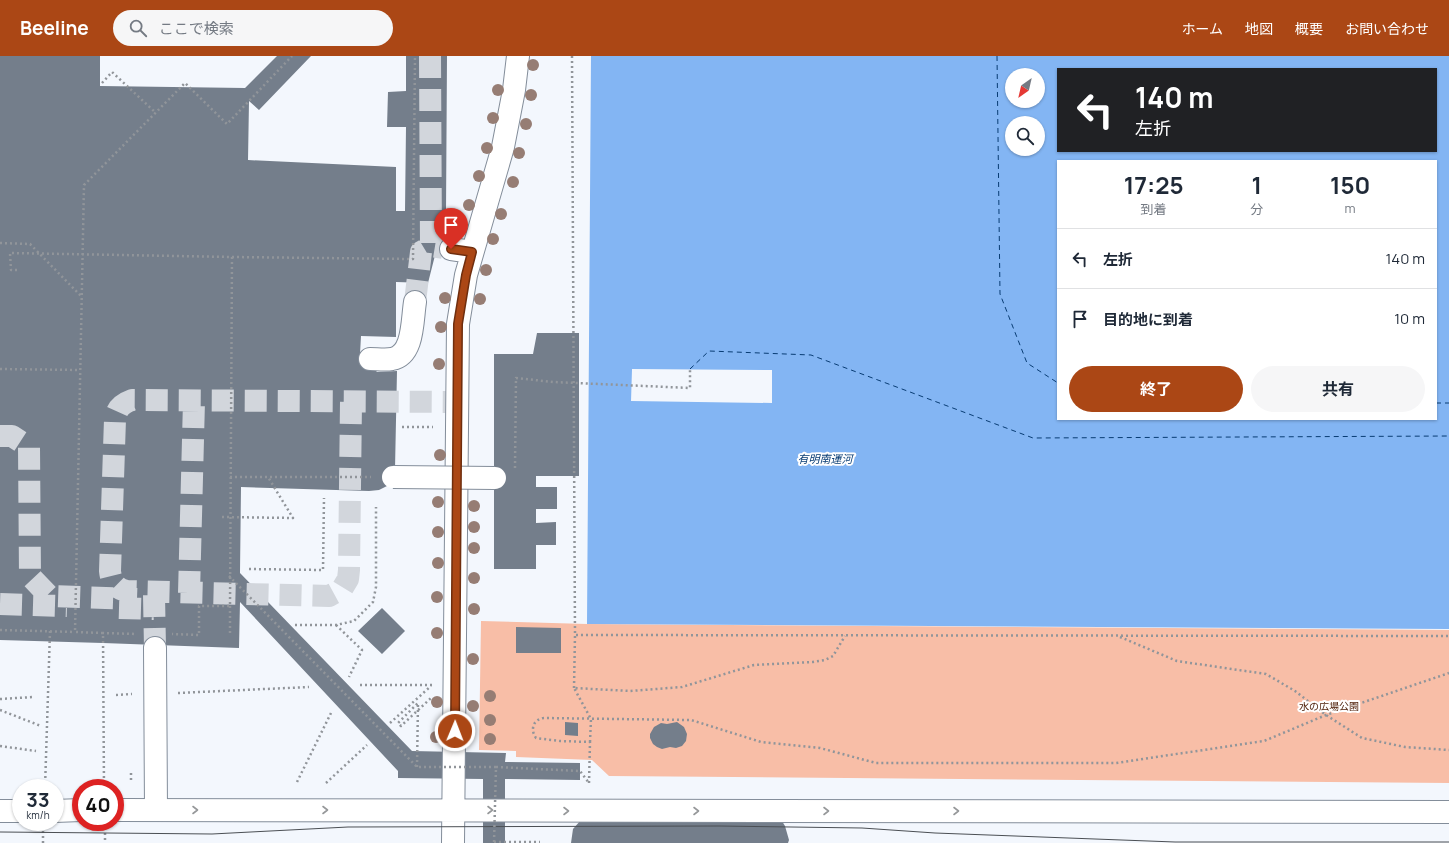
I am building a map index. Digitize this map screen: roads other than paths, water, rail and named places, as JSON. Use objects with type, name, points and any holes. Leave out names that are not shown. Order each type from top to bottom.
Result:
[{"type":"street","points":[[453,843],[458,331],[462,299],[472,252],[503,147],[513,97],[518,56]]},
{"type":"street","points":[[451,249],[472,252]]},
{"type":"street","points":[[370,359],[392,359],[400,356],[406,350],[409,344],[415,302]]},
{"type":"street","points":[[393,477],[495,478]]},
{"type":"street","points":[[155,639],[156,810]]},
{"type":"street","points":[[124,810],[1449,812]]},
{"type":"street","points":[[0,811],[12,811]]},
{"type":"water","name":"有明南運河","points":[[591,56],[1449,56],[1449,629],[587,624]]},
{"type":"tunnel","points":[[430,56],[431,246]]},
{"type":"tunnel","points":[[415,302],[421,252],[431,246],[443,248]]},
{"type":"tunnel","points":[[351,402],[349,570],[348,579],[342,589],[329,596],[127,591],[117,587],[110,571],[115,419],[118,409],[125,403],[132,400],[458,402]]},
{"type":"tunnel","points":[[189,593],[194,401]]},
{"type":"tunnel","points":[[0,436],[12,436],[29,447],[30,576],[49,596],[137,599]]},
{"type":"tunnel","points":[[154,595],[155,648]]},
{"type":"tunnel","points":[[0,604],[67,606]]},
{"type":"tunnel","points":[[119,608],[154,609]]},
{"type":"tram line","points":[[0,832],[212,834],[348,827],[719,826],[862,828],[935,833],[1175,842],[1449,842]]},
{"type":"park label","name":"水の広場公園","points":[[1329,706]]}]
